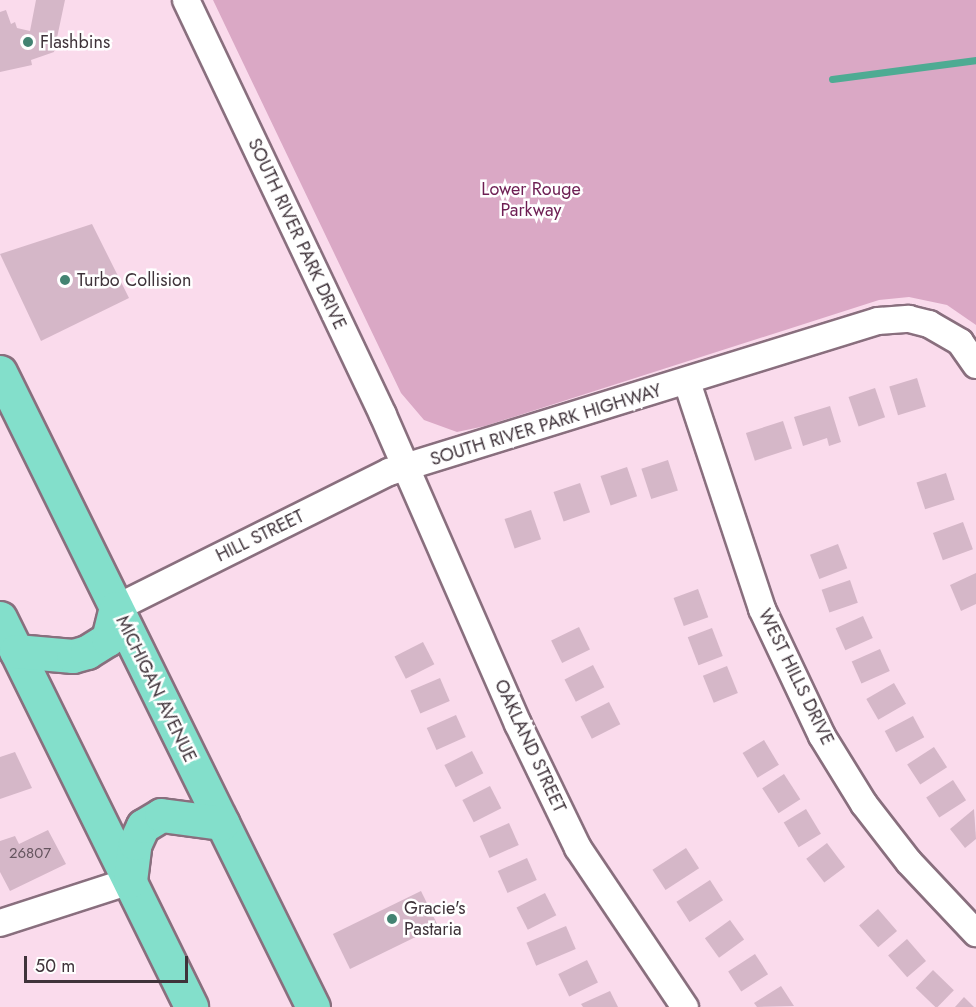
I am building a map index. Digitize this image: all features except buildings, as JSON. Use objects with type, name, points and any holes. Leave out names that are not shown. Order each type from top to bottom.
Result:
[{"type":"main road","name":"MICHIGAN AVENUE","points":[[0,372],[313,1007]]},
{"type":"main road","points":[[16,651],[73,656],[87,652],[108,639],[116,608]]},
{"type":"main road","points":[[0,618],[191,1007]]},
{"type":"main road","points":[[130,881],[135,843],[143,826],[161,815],[222,824]]},
{"type":"street","name":"SOUTH RIVER PARK DRIVE","points":[[186,0],[406,468]]},
{"type":"street","points":[[687,382],[890,319],[909,319],[945,331],[960,342],[976,365]]},
{"type":"street","name":"SOUTH RIVER PARK HIGHWAY","points":[[406,468],[687,382]]},
{"type":"street","name":"WEST HILLS DRIVE","points":[[687,382],[762,609],[822,736],[864,804],[909,862],[976,933]]},
{"type":"street","name":"HILL STREET","points":[[116,608],[389,472],[406,468]]},
{"type":"street","name":"OAKLAND STREET","points":[[406,468],[578,848],[686,1007]]},
{"type":"street","points":[[0,923],[130,881]]},
{"type":"green space","name":"Lower Rouge Parkway","points":[[213,0],[976,0],[976,325],[947,305],[909,297],[879,300],[485,426],[457,432],[424,420],[401,393]]},
{"type":"waterway","points":[[832,79],[976,60]]},
{"type":"place","name":"Flashbins","points":[[28,42]]},
{"type":"place","name":"Turbo Collision","points":[[65,280]]},
{"type":"place","name":"Gracie's Pastaria","points":[[392,919]]}]
